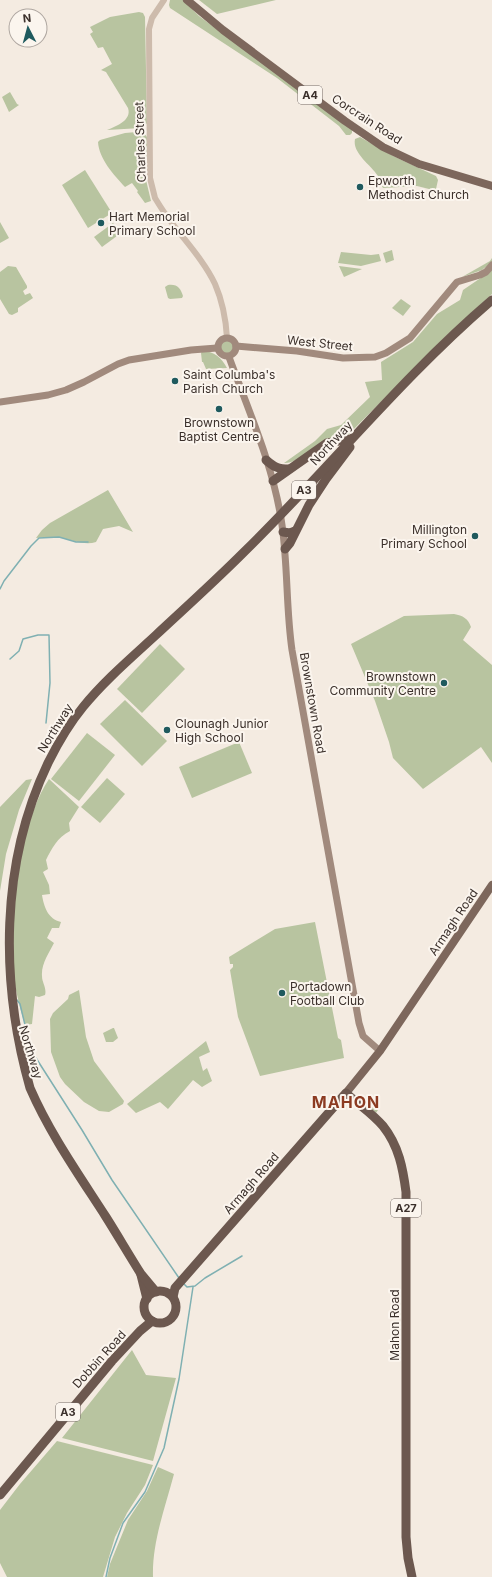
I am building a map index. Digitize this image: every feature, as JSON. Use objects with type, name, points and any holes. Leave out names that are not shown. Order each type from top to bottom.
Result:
[{"type":"highway","name":"Northway","points":[[147,1299],[141,1274],[50,1130],[28,1085],[14,1041],[6,998],[1,942],[4,896],[13,851],[22,822],[39,779],[61,738],[86,704],[134,655],[243,552],[425,360],[492,300]]},
{"type":"highway","points":[[285,549],[309,505],[326,479],[348,451],[360,430]]},
{"type":"highway","points":[[272,481],[327,443],[351,439]]},
{"type":"highway","points":[[266,460],[274,467],[289,469]]},
{"type":"highway","points":[[283,529],[290,533],[295,531]]},
{"type":"highway","name":"Armagh Road","points":[[172,1288],[346,1093]]},
{"type":"highway","name":"Mahon Road","points":[[346,1093],[383,1126],[396,1148],[404,1177],[406,1192],[406,1537],[412,1577]]},
{"type":"highway","name":"Northway","points":[[141,1274],[172,1288]]},
{"type":"highway","points":[[144,1310],[146,1315],[152,1321],[164,1323],[172,1318],[176,1308],[172,1288],[152,1294],[147,1299]]},
{"type":"highway","name":"A3","points":[[144,1310],[144,1305],[147,1299]]},
{"type":"highway","name":"Dobbin Road","points":[[140,1332],[144,1310]]},
{"type":"highway","name":"Dobbin Road","points":[[0,1495],[72,1408],[140,1332],[152,1321]]},
{"type":"main road","name":"Corcrain Road","points":[[187,0],[223,30],[345,121],[384,147],[419,164],[492,186]]},
{"type":"main road","name":"West Street","points":[[236,346],[297,351],[344,358],[375,357],[386,353],[410,338],[457,282],[480,275],[486,272],[492,265]]},
{"type":"main road","points":[[227,338],[234,341],[236,346],[234,354],[229,356],[221,355],[217,348],[219,342],[227,338]]},
{"type":"main road","points":[[0,402],[55,394],[84,382],[128,360],[191,350],[217,348]]},
{"type":"main road","name":"Brownstown Road","points":[[229,356],[266,460],[278,503],[285,549],[289,628],[292,650],[360,1026],[363,1036],[380,1051]]},
{"type":"main road","name":"Armagh Road","points":[[346,1093],[380,1051],[492,885]]},
{"type":"street","name":"Charles Street","points":[[164,0],[152,18],[149,29],[150,178],[155,198],[166,216],[215,284],[222,309],[227,338]]},
{"type":"green space","points":[[170,0],[183,0],[199,16],[352,130],[352,133],[350,135],[346,135],[339,126],[277,78],[170,8]]},
{"type":"green space","points":[[199,0],[276,0],[217,14]]},
{"type":"green space","points":[[139,12],[143,13],[145,17],[147,123],[141,128],[107,130],[123,122],[128,116],[129,112],[106,72],[101,70],[112,64],[103,47],[98,48],[90,34],[93,32],[90,27],[110,17]]},
{"type":"green space","points":[[10,92],[19,105],[9,112],[2,97]]},
{"type":"green space","points":[[143,132],[147,137],[146,180],[151,201],[145,203],[132,183],[125,187],[112,172],[101,155],[98,142],[100,140],[125,133]]},
{"type":"green space","points":[[360,137],[393,156],[436,176],[438,180],[436,189],[433,190],[417,186],[383,188],[378,176],[356,149],[355,139]]},
{"type":"green space","points":[[85,170],[112,213],[88,228],[62,185]]},
{"type":"green space","points":[[0,222],[9,238],[0,243]]},
{"type":"green space","points":[[113,223],[121,233],[102,247],[94,237]]},
{"type":"green space","points":[[392,250],[394,260],[386,263],[383,253]]},
{"type":"green space","points":[[341,252],[371,255],[379,254],[381,261],[361,266],[338,263]]},
{"type":"green space","points":[[492,258],[492,262],[482,270],[462,277],[490,261]]},
{"type":"green space","points":[[8,266],[16,267],[27,286],[27,288],[23,291],[25,295],[30,293],[33,298],[18,308],[18,312],[12,315],[9,314],[0,299],[0,272]]},
{"type":"green space","points":[[339,266],[362,269],[344,277]]},
{"type":"green space","points":[[492,269],[492,294],[447,335],[347,436],[337,436],[331,438],[301,457],[284,463],[315,441],[327,429],[341,425],[370,397],[365,382],[382,380],[381,362],[413,342],[437,314],[460,300],[463,290]]},
{"type":"green space","points":[[168,285],[178,287],[183,296],[182,298],[168,298],[165,287]]},
{"type":"green space","points":[[401,299],[411,306],[403,316],[392,308]]},
{"type":"green space","points":[[227,340],[232,342],[234,347],[232,352],[227,354],[222,352],[220,347],[222,342]]},
{"type":"green space","points":[[202,351],[210,352],[217,356],[223,361],[227,368],[206,369],[202,362]]},
{"type":"green space","points":[[108,490],[133,532],[119,526],[103,529],[96,542],[91,543],[82,543],[58,537],[36,538],[50,523]]},
{"type":"green space","points":[[454,614],[465,618],[471,627],[463,640],[492,665],[492,763],[481,747],[423,789],[393,758],[375,701],[351,644],[404,616]]},
{"type":"green space","points":[[160,644],[185,669],[142,713],[117,689]]},
{"type":"green space","points":[[125,700],[167,741],[142,766],[100,724]]},
{"type":"green space","points":[[87,733],[115,755],[79,801],[51,779]]},
{"type":"green space","points":[[239,742],[252,773],[192,798],[179,767]]},
{"type":"green space","points":[[107,778],[125,794],[100,823],[81,807]]},
{"type":"green space","points":[[32,779],[19,810],[6,854],[0,891],[0,807],[26,780]]},
{"type":"green space","points":[[49,779],[79,807],[69,823],[70,831],[58,840],[53,847],[46,860],[48,869],[43,872],[49,885],[50,894],[42,895],[45,908],[53,918],[61,922],[59,928],[52,928],[47,938],[54,943],[46,959],[42,972],[45,995],[39,997],[35,996],[32,1024],[25,1025],[13,973],[9,932],[21,856],[29,824],[34,808]]},
{"type":"green space","name":"Portadown Football Club","points":[[315,922],[338,1038],[341,1040],[344,1058],[260,1076],[238,1017],[230,970],[233,967],[233,964],[230,964],[229,957],[275,929]]},
{"type":"green space","points":[[79,990],[86,1037],[94,1061],[124,1101],[123,1104],[109,1112],[99,1111],[84,1102],[65,1084],[60,1077],[51,1052],[50,1019],[53,1013],[68,999],[69,995]]},
{"type":"green space","points":[[113,1028],[118,1038],[113,1042],[106,1042],[103,1033]]},
{"type":"green space","points":[[206,1041],[210,1052],[199,1057],[203,1071],[207,1068],[212,1081],[202,1087],[193,1080],[168,1109],[160,1102],[136,1113],[127,1104]]},
{"type":"green space","points":[[374,1098],[378,1110],[376,1113],[368,1105]]},
{"type":"green space","points":[[132,1350],[146,1375],[176,1378],[153,1461],[62,1438]]},
{"type":"green space","points":[[57,1441],[153,1465],[145,1485],[127,1513],[115,1537],[103,1577],[7,1577],[0,1563],[0,1510]]},
{"type":"green space","points":[[158,1467],[174,1474],[157,1538],[153,1564],[153,1577],[107,1577],[110,1564],[128,1520],[147,1491]]},
{"type":"waterway","points":[[0,589],[4,581],[39,538],[59,537],[76,542],[88,542]]},
{"type":"waterway","points":[[10,659],[19,651],[23,639],[38,635],[49,635],[50,683],[46,723]]},
{"type":"waterway","points":[[17,1000],[20,1004],[31,1050],[112,1180],[179,1278]]},
{"type":"waterway","points":[[184,1284],[187,1287],[195,1286],[205,1278],[242,1256]]},
{"type":"waterway","points":[[106,1577],[110,1558],[123,1523],[145,1492],[164,1448],[179,1379],[193,1287]]},
{"type":"place","name":"Epworth Methodist Church","points":[[360,187]]},
{"type":"place","name":"Hart Memorial Primary School","points":[[101,223]]},
{"type":"place","name":"Saint Columba's Parish Church","points":[[175,381]]},
{"type":"place","name":"Brownstown Baptist Centre","points":[[219,409]]},
{"type":"place","name":"Millington Primary School","points":[[475,536]]},
{"type":"place","name":"Brownstown Community Centre","points":[[444,683]]},
{"type":"place","name":"Clounagh Junior High School","points":[[167,730]]},
{"type":"place","name":"Portadown Football Club","points":[[282,993]]},
{"type":"district","name":"MAHON","points":[[346,1102]]}]
